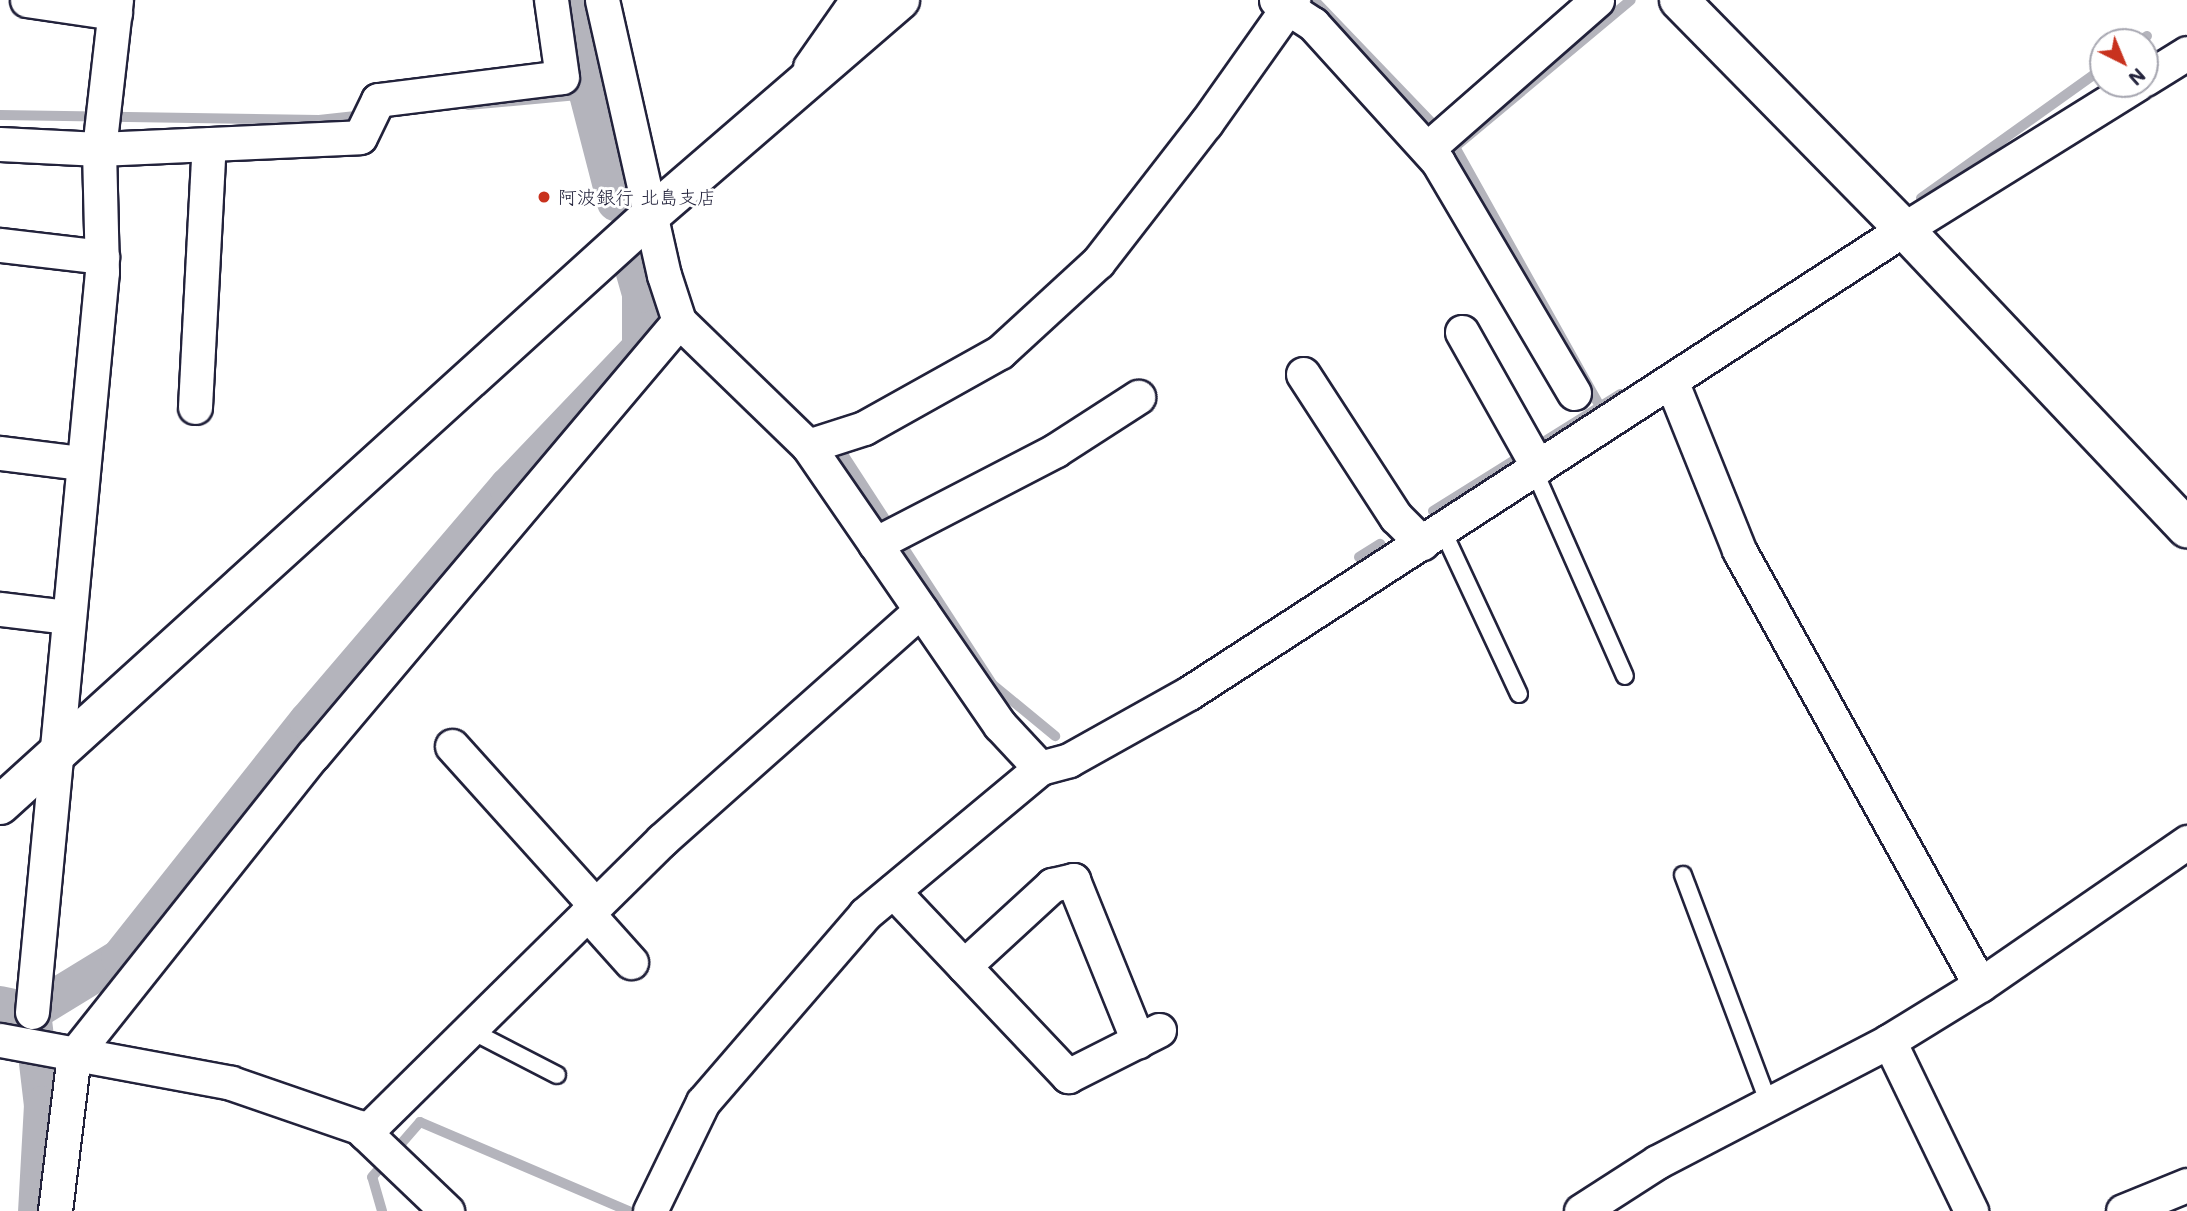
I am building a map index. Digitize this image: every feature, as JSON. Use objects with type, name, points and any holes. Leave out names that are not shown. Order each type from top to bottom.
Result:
[{"type":"street","points":[[27,0],[116,6],[99,149],[102,257],[32,1012]]},
{"type":"street","points":[[0,144],[99,149],[360,136],[378,100],[562,78],[551,0]]},
{"type":"street","points":[[602,0],[651,215],[679,321],[808,446],[1000,725],[1040,768]]},
{"type":"street","points":[[789,96],[857,0]]},
{"type":"street","points":[[0,805],[651,215],[900,0]]},
{"type":"street","points":[[1427,149],[1597,0]]},
{"type":"street","points":[[1679,0],[1905,229],[2187,528]]},
{"type":"street","points":[[808,446],[864,428],[1010,343],[1098,262],[1206,123],[1285,3],[1313,24],[1427,149],[1574,393]]},
{"type":"street","points":[[2159,70],[2187,53]]},
{"type":"street","points":[[650,1211],[703,1102],[865,914],[1040,768],[1069,760],[1189,693],[1432,536],[1532,460],[1672,383],[1905,229],[2115,98]]},
{"type":"street","points":[[195,407],[209,144]]},
{"type":"street","points":[[0,245],[102,257]]},
{"type":"street","points":[[55,1211],[74,1055],[313,755],[679,321]]},
{"type":"street","points":[[1462,332],[1532,460]]},
{"type":"street","points":[[1303,374],[1396,517],[1432,536]]},
{"type":"street","points":[[1672,383],[1739,550],[1980,985]]},
{"type":"street","points":[[875,544],[1056,450],[1138,397]]},
{"type":"street","points":[[0,453],[81,463]]},
{"type":"street","points":[[0,609],[67,617]]},
{"type":"street","points":[[365,1133],[591,909],[920,610]]},
{"type":"street","points":[[452,746],[591,909],[631,962]]},
{"type":"street","points":[[1581,1211],[1657,1163],[1889,1041],[1980,985],[2187,842]]},
{"type":"street","points":[[893,891],[1068,1076],[1148,1035],[1073,880],[1052,885],[964,966]]},
{"type":"street","points":[[0,1040],[231,1083],[365,1133],[447,1211]]},
{"type":"street","points":[[1889,1041],[1970,1211]]},
{"type":"street","points":[[2123,1211],[2187,1185]]},
{"type":"lane","points":[[1532,460],[1625,676]]},
{"type":"lane","points":[[1432,536],[1519,694]]},
{"type":"lane","points":[[1683,875],[1769,1104]]},
{"type":"lane","points":[[468,1029],[557,1074]]},
{"type":"waterway","points":[[573,0],[588,94],[616,202]]},
{"type":"waterway","points":[[1314,0],[1455,147],[1600,406]]},
{"type":"waterway","points":[[1455,147],[1631,0]]},
{"type":"waterway","points":[[1921,198],[2089,78]]},
{"type":"waterway","points":[[468,105],[588,94]]},
{"type":"waterway","points":[[0,115],[319,120],[365,115]]},
{"type":"waterway","points":[[0,1005],[32,1012],[120,958],[308,721],[508,487],[641,348],[641,294],[635,273]]},
{"type":"waterway","points":[[1433,511],[1620,394]]},
{"type":"waterway","points":[[839,448],[992,684],[1055,736]]},
{"type":"waterway","points":[[1359,557],[1380,544]]},
{"type":"waterway","points":[[32,1012],[43,1105],[37,1211]]},
{"type":"waterway","points":[[382,1211],[372,1177],[420,1122],[629,1211]]},
{"type":"place","name":"阿波銀行 北島支店","points":[[544,197]]}]
